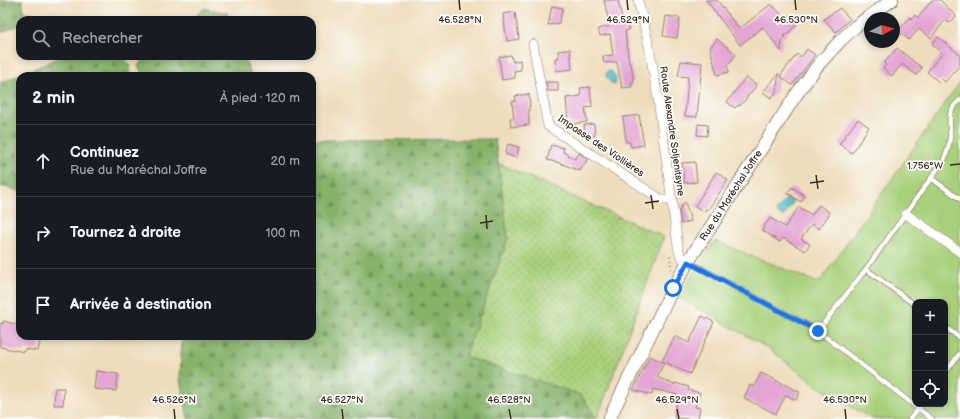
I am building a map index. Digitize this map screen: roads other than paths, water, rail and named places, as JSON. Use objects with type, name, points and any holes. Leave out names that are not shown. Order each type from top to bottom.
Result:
[{"type":"street","name":"Route Alexandre Soljenitsyne","points":[[638,0],[649,46],[658,99],[671,200],[680,254],[683,259],[688,262]]},
{"type":"street","name":"Rue du Maréchal Joffre","points":[[609,419],[673,288],[688,262],[796,94],[818,65],[841,40],[856,26],[892,0]]},
{"type":"street","name":"Impasse des Viollières","points":[[533,44],[548,126],[662,200],[671,200]]},
{"type":"street","points":[[906,214],[960,252]]},
{"type":"lane","points":[[818,331],[866,269],[944,160],[950,137],[950,116],[953,106],[960,100]]},
{"type":"lane","points":[[931,178],[960,199]]},
{"type":"lane","points":[[688,262],[818,331],[932,419]]},
{"type":"lane","points":[[866,269],[912,303]]},
{"type":"lane","points":[[948,329],[960,338]]},
{"type":"lane","points":[[946,371],[960,353]]},
{"type":"lane","points":[[910,419],[918,409]]},
{"type":"water","points":[[609,71],[612,72],[616,78],[615,85],[611,83],[606,76],[606,73]]},
{"type":"water","points":[[787,198],[793,202],[783,217],[776,212]]}]
